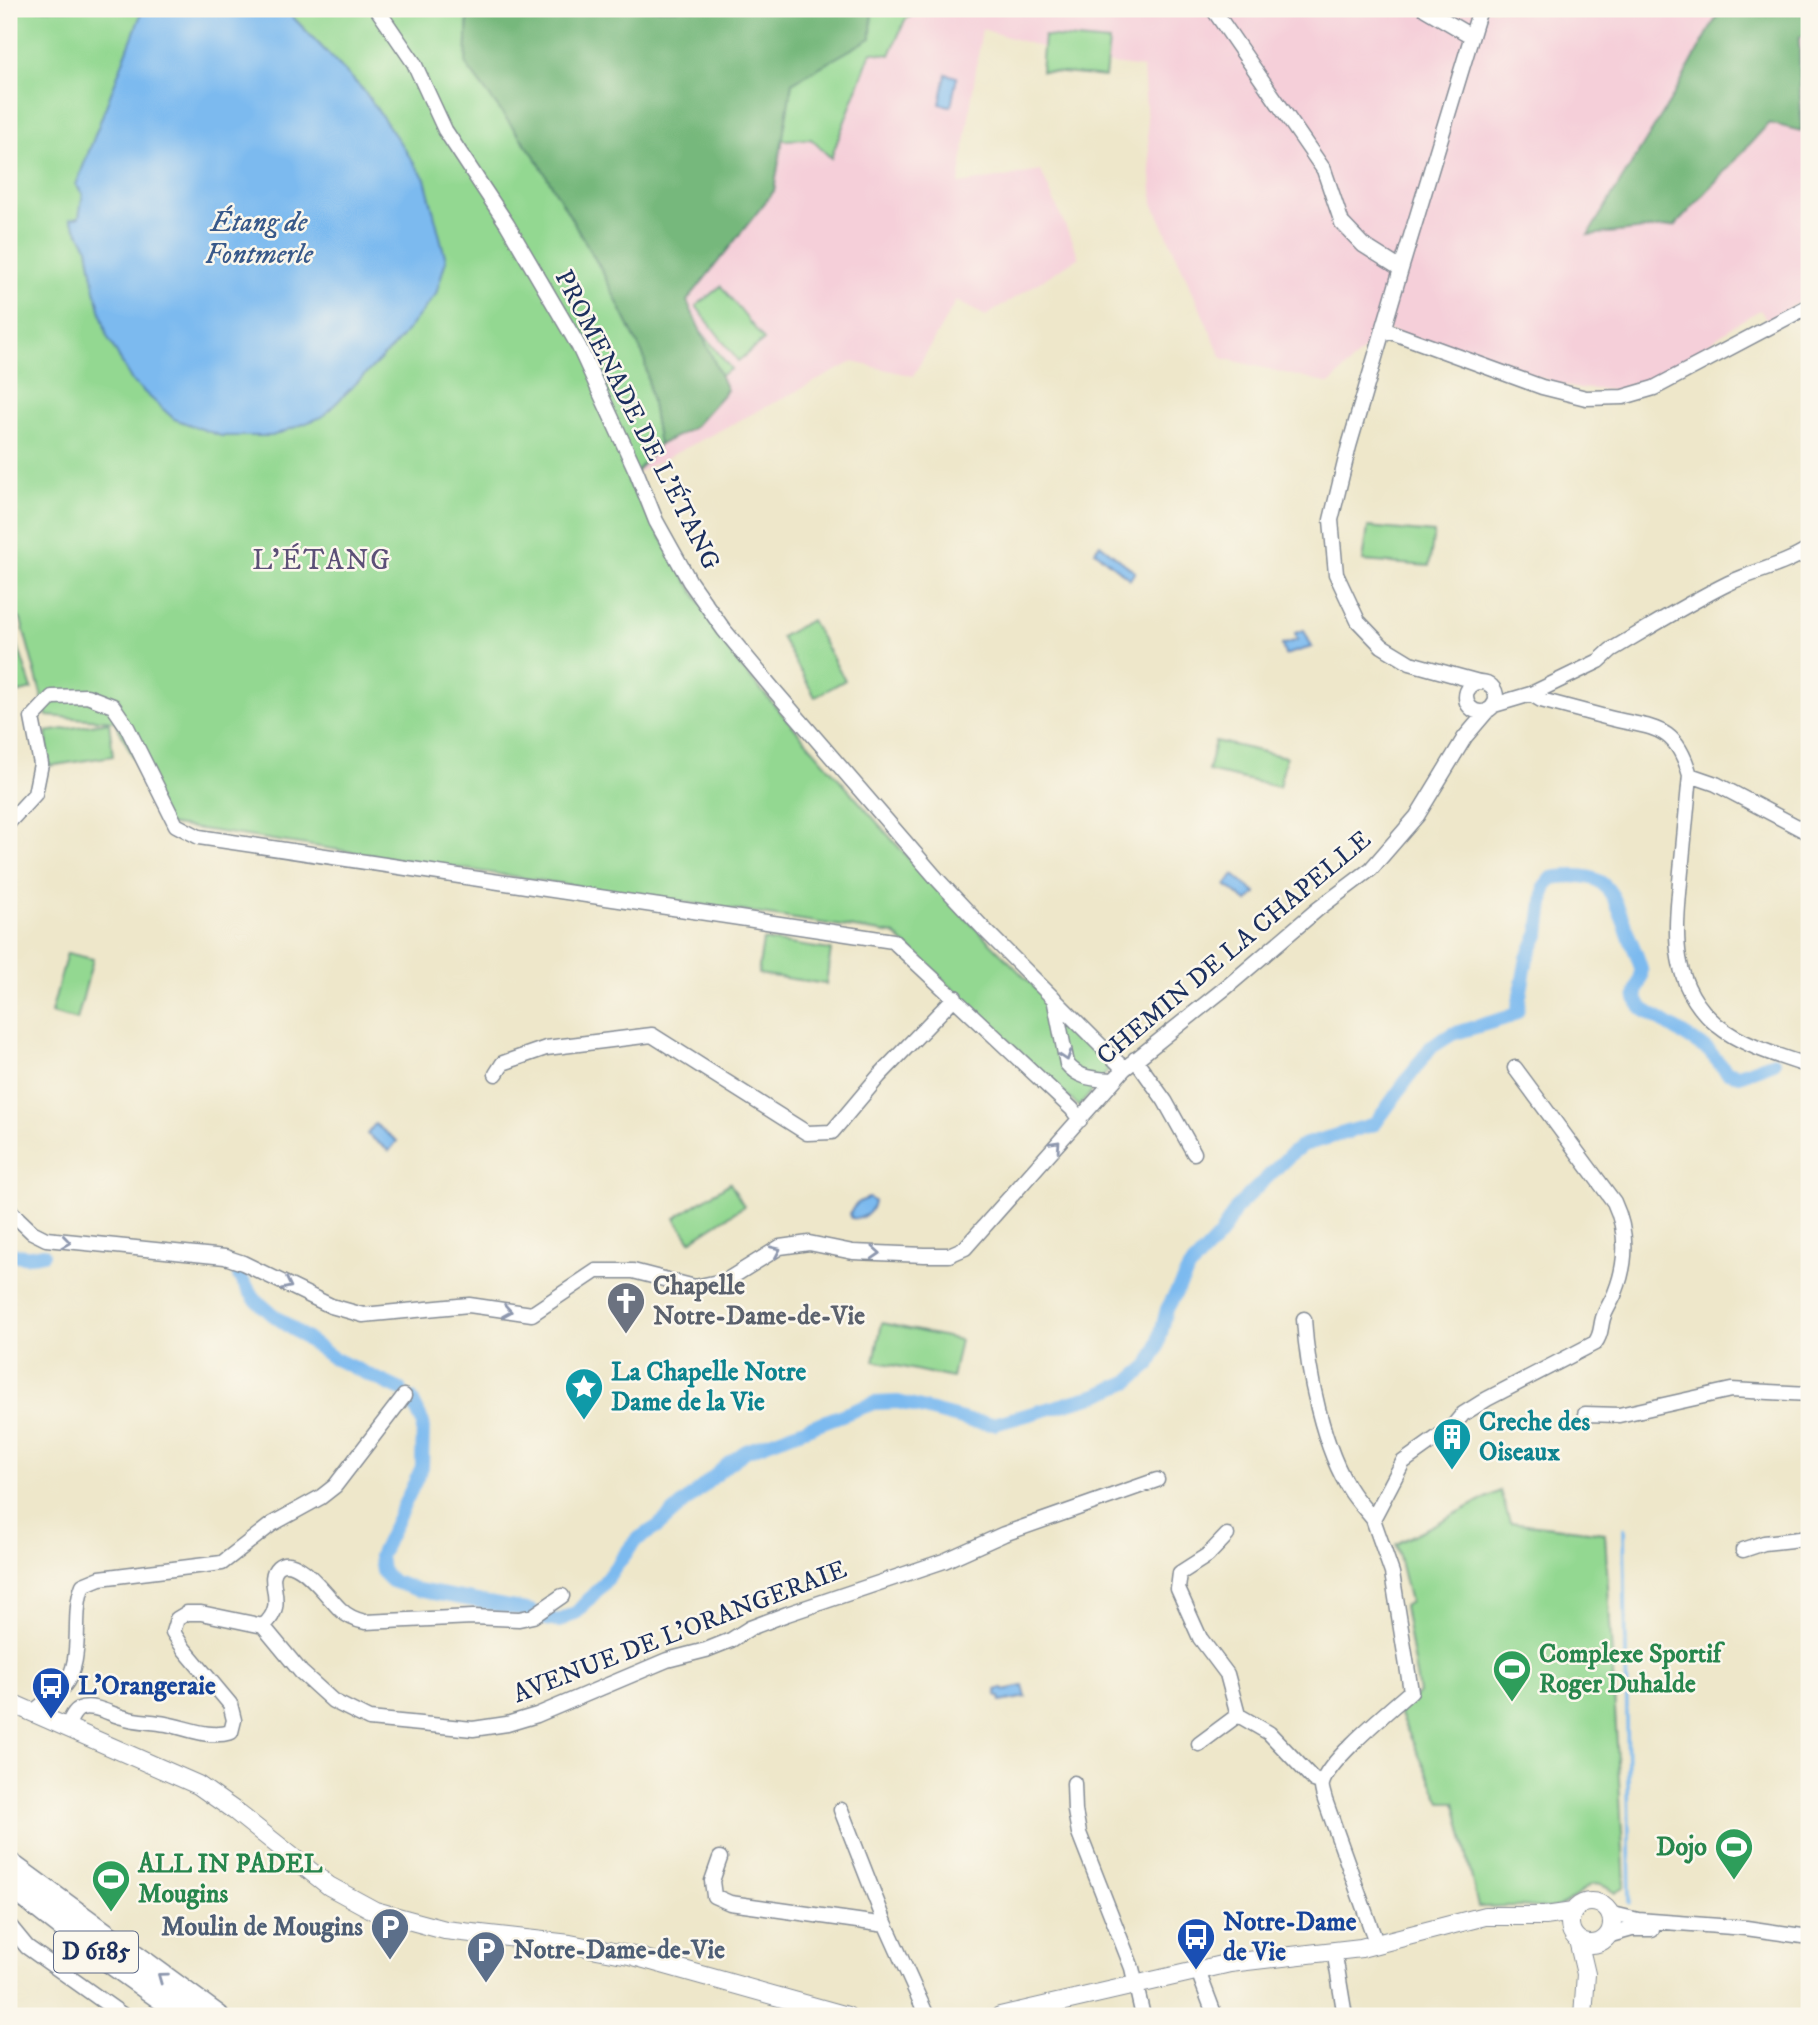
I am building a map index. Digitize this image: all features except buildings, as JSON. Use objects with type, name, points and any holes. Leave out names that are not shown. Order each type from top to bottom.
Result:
[{"type":"highway","points":[[9,1848],[93,1926]]},
{"type":"highway","name":"D 6185","points":[[9,1863],[218,2016]]},
{"type":"highway","name":"D 6185","points":[[9,1885],[87,1946],[185,2016]]},
{"type":"main road","points":[[9,1702],[198,1785],[329,1886],[375,1911],[445,1930],[570,1944],[644,1958],[847,2016]]},
{"type":"main road","points":[[1583,2016],[1586,1974],[1570,1923],[1573,1912],[1582,1904],[1593,1902],[1605,1908],[1612,1925],[1586,1974]]},
{"type":"main road","points":[[1000,2016],[1064,2008],[1135,1985],[1230,1962],[1377,1945],[1492,1915],[1545,1916],[1573,1912]]},
{"type":"main road","points":[[1466,1922],[1541,1925],[1563,1929],[1589,1944],[1604,1939]]},
{"type":"street","name":"PROMENADE DE L'ÉTANG","points":[[377,9],[414,63],[445,130],[507,224],[579,348],[637,473],[656,521],[690,582],[765,680],[938,880],[1054,998],[1130,1064],[1165,1101],[1194,1153]]},
{"type":"street","points":[[1213,9],[1324,170],[1342,223],[1363,245],[1401,269]]},
{"type":"street","points":[[1425,9],[1471,37]]},
{"type":"street","points":[[1480,9],[1401,269],[1331,520],[1336,574],[1358,621],[1382,646],[1410,663],[1657,728],[1673,740],[1682,752],[1690,775],[1675,938],[1687,984],[1704,1012],[1733,1036],[1809,1066]]},
{"type":"street","points":[[1384,329],[1542,387],[1586,398],[1623,397],[1654,388],[1809,306]]},
{"type":"street","points":[[1438,672],[1480,712],[1533,696],[1599,661],[1611,650],[1706,595],[1750,573],[1799,556],[1809,549]]},
{"type":"street","points":[[1468,703],[1468,690],[1485,684]]},
{"type":"street","points":[[1485,684],[1496,695],[1491,708]]},
{"type":"street","points":[[9,822],[35,794],[41,764],[32,718],[52,697],[87,696],[113,706],[126,725],[176,825],[199,837],[886,940],[899,945],[1072,1109],[1080,1120]]},
{"type":"street","name":"CHEMIN DE LA CHAPELLE","points":[[1465,737],[1469,725],[1468,703]]},
{"type":"street","name":"CHEMIN DE LA CHAPELLE","points":[[9,1210],[32,1232],[46,1239],[225,1257],[243,1263],[331,1306],[363,1315],[469,1305],[533,1314],[597,1271],[633,1271],[695,1286],[727,1280],[780,1247],[809,1243],[853,1252],[949,1255],[965,1248],[1130,1064],[1318,909],[1371,869],[1418,816],[1465,737],[1491,708]]},
{"type":"street","points":[[1690,775],[1716,784],[1809,832]]},
{"type":"street","points":[[496,1074],[503,1063],[546,1048],[652,1035],[807,1133],[832,1132],[878,1076],[955,997]]},
{"type":"street","points":[[1054,998],[1067,1064],[1080,1075],[1113,1080]]},
{"type":"street","points":[[1373,1519],[1403,1462],[1452,1427],[1463,1414],[1595,1343],[1601,1335],[1603,1319],[1620,1278],[1625,1262],[1623,1227],[1614,1202],[1516,1068]]},
{"type":"street","points":[[1304,1319],[1305,1343],[1316,1401],[1334,1455],[1351,1493],[1373,1519],[1392,1573],[1411,1691],[1347,1750],[1322,1783],[1325,1800],[1377,1945]]},
{"type":"street","points":[[1586,1414],[1619,1415],[1731,1390],[1809,1394]]},
{"type":"street","points":[[33,1712],[64,1686],[75,1663],[77,1599],[83,1585],[100,1578],[222,1563],[272,1524],[321,1497],[335,1486],[404,1396]]},
{"type":"street","name":"AVENUE DE L'ORANGERAIE","points":[[263,1626],[300,1672],[333,1701],[369,1719],[473,1729],[507,1724],[537,1716],[667,1660],[706,1650],[795,1610],[944,1561],[1004,1534],[1157,1480]]},
{"type":"street","points":[[1227,1535],[1208,1555],[1180,1573],[1178,1589],[1200,1638],[1227,1674],[1238,1715],[1269,1732],[1314,1780],[1322,1783]]},
{"type":"street","points":[[1743,1550],[1764,1543],[1809,1538]]},
{"type":"street","points":[[67,1727],[79,1709],[96,1708],[125,1718],[167,1724],[204,1734],[219,1736],[231,1732],[234,1720],[230,1704],[178,1641],[173,1632],[177,1619],[187,1613],[201,1613],[263,1626],[272,1618],[277,1603],[273,1576],[277,1568],[292,1564],[307,1573],[341,1611],[365,1622],[473,1616],[519,1619],[538,1613],[562,1597]]},
{"type":"street","points":[[1199,1744],[1238,1715]]},
{"type":"street","points":[[1074,1783],[1079,1833],[1132,1968],[1143,2016]]},
{"type":"street","points":[[841,1810],[886,1925],[927,2016]]},
{"type":"street","points":[[720,1858],[712,1881],[714,1896],[730,1903],[886,1925]]},
{"type":"street","points":[[1609,1913],[1638,1920],[1746,1928],[1809,1937]]},
{"type":"street","points":[[9,1925],[27,1947],[124,2016]]},
{"type":"street","points":[[1604,1939],[1632,1929],[1645,1928],[1745,1936],[1790,1935]]},
{"type":"street","points":[[1334,1950],[1345,2016]]},
{"type":"street","points":[[1198,1971],[1215,2016]]},
{"type":"shaded area","points":[[377,9],[1809,9],[1809,297],[1767,320],[1760,310],[1667,373],[1615,390],[1573,388],[1384,329],[1330,384],[1222,358],[1153,203],[1143,68],[1083,60],[982,29],[959,184],[1041,171],[1079,257],[986,316],[956,301],[913,376],[853,362],[637,473]]},
{"type":"green space","points":[[9,9],[274,9],[365,92],[285,9],[468,9],[467,45],[527,9],[920,9],[905,20],[890,55],[871,52],[831,158],[811,139],[750,141],[679,303],[731,369],[654,414],[659,445],[628,482],[734,659],[925,877],[1108,1061],[1110,1068],[1079,1107],[894,934],[167,824],[115,721],[47,716],[21,620],[9,606]]},
{"type":"green space","points":[[468,9],[872,9],[871,38],[792,83],[774,191],[687,301],[727,390],[693,428],[659,445],[644,357],[602,271],[536,158],[466,65]]},
{"type":"green space","points":[[1721,9],[1809,9],[1809,34],[1799,37],[1801,131],[1769,123],[1675,226],[1588,235],[1672,98]]},
{"type":"green space","points":[[1044,36],[1109,42],[1105,77],[1041,71]]},
{"type":"green space","points":[[721,286],[764,340],[738,361],[696,306]]},
{"type":"green space","points":[[1368,527],[1434,533],[1429,566],[1363,561]]},
{"type":"green space","points":[[811,620],[845,680],[815,697],[781,637]]},
{"type":"green space","points":[[12,628],[32,689],[9,695],[9,630]]},
{"type":"green space","points":[[109,722],[113,756],[49,766],[46,732]]},
{"type":"green space","points":[[1215,741],[1286,757],[1279,787],[1208,771]]},
{"type":"green space","points":[[763,940],[831,950],[826,984],[758,974]]},
{"type":"green space","points":[[67,953],[93,959],[77,1020],[51,1013]]},
{"type":"green space","points":[[730,1183],[744,1206],[690,1241],[675,1218]]},
{"type":"green space","points":[[882,1323],[960,1340],[952,1378],[874,1361]]},
{"type":"green space","name":"Complexe Sportif Roger Duhalde","points":[[1500,1491],[1510,1522],[1605,1533],[1625,1886],[1615,1893],[1598,1884],[1591,1885],[1568,1902],[1550,1908],[1478,1907],[1455,1802],[1441,1802],[1399,1713],[1419,1693],[1404,1606],[1410,1602],[1396,1544]]},
{"type":"water","name":"Étang de Fontmerle","points":[[143,9],[285,9],[365,92],[425,179],[446,260],[436,294],[396,344],[322,417],[272,436],[221,436],[174,419],[132,381],[107,336],[88,248],[70,219],[79,217],[83,194],[76,185]]},
{"type":"water","points":[[946,74],[957,77],[951,106],[940,104]]},
{"type":"water","points":[[1100,544],[1135,572],[1130,579],[1095,551]]},
{"type":"water","points":[[1304,630],[1312,647],[1285,655],[1282,645],[1297,640],[1295,633]]},
{"type":"water","points":[[1234,875],[1256,893],[1247,902],[1226,885]]},
{"type":"water","points":[[375,1124],[397,1141],[389,1151],[367,1134]]},
{"type":"water","points":[[869,1198],[874,1201],[869,1213],[863,1217],[851,1218],[850,1213],[856,1205]]},
{"type":"water","points":[[1023,1686],[1026,1697],[1001,1702],[1000,1697],[997,1697],[996,1690]]},
{"type":"waterway","points":[[411,1398],[423,1423],[422,1467],[380,1556],[382,1571],[392,1581],[418,1590],[531,1611],[541,1618],[559,1621],[577,1612],[602,1585],[636,1540],[657,1527],[746,1451],[874,1403],[898,1402],[970,1421],[994,1424],[1097,1395],[1130,1381],[1149,1365],[1157,1349],[1167,1309],[1189,1269],[1219,1237],[1237,1207],[1291,1154],[1303,1145],[1375,1124],[1430,1048],[1452,1034],[1509,1017],[1517,1012],[1527,958],[1539,933],[1545,886],[1552,878],[1583,876],[1602,883],[1609,890],[1640,964],[1641,975],[1636,998],[1643,1009],[1708,1050],[1727,1072],[1739,1075],[1774,1062]]},
{"type":"waterway","points":[[9,1252],[26,1256],[43,1254]]},
{"type":"waterway","points":[[239,1276],[255,1299],[272,1314],[333,1358],[401,1390]]},
{"type":"waterway","points":[[1624,1528],[1630,1903]]},
{"type":"place","name":"Chapelle Notre-Dame-de-Vie","points":[[626,1335]]},
{"type":"place","name":"La Chapelle Notre Dame de la Vie","points":[[584,1421]]},
{"type":"place","name":"Creche des Oiseaux","points":[[1452,1471]]},
{"type":"place","name":"Complexe Sportif Roger Duhalde","points":[[1512,1703]]},
{"type":"place","name":"L'Orangeraie","points":[[51,1720]]},
{"type":"place","name":"Dojo","points":[[1734,1881]]},
{"type":"place","name":"ALL IN PADEL Mougins","points":[[111,1913]]},
{"type":"place","name":"Moulin de Mougins","points":[[390,1961]]},
{"type":"place","name":"Notre-Dame de Vie","points":[[1196,1971]]},
{"type":"place","name":"Notre-Dame-de-Vie","points":[[486,1984]]},
{"type":"district","name":"L'ÉTANG","points":[[322,560]]}]
